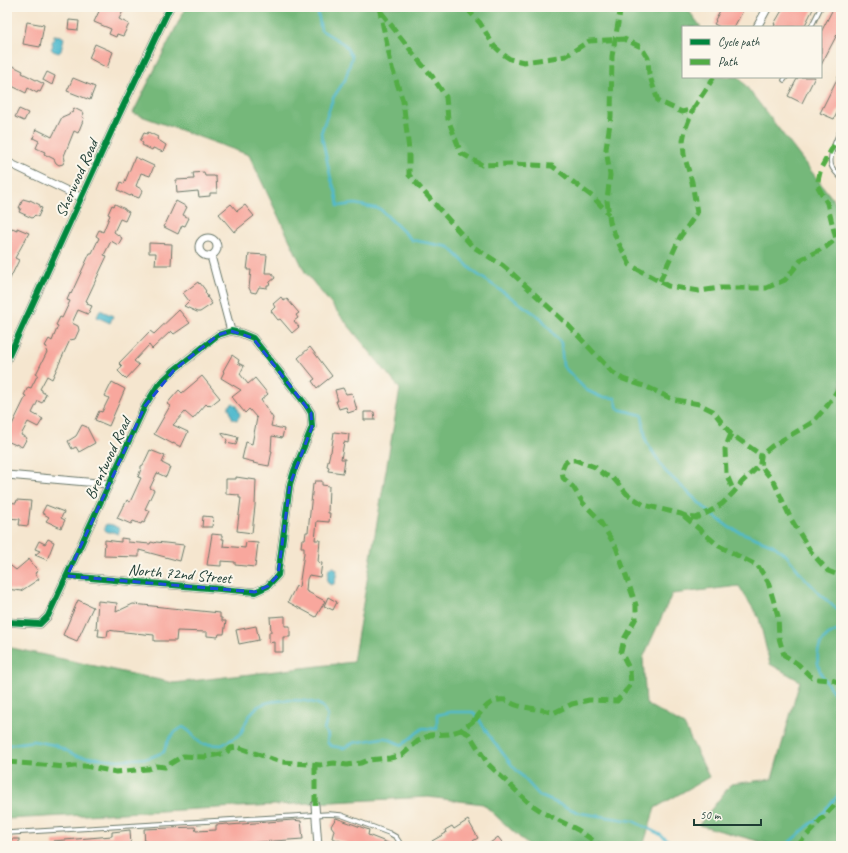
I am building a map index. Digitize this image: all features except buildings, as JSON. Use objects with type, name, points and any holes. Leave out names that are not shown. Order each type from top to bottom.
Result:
[{"type":"street","name":"Sherwood Road","points":[[7,360],[170,7]]},
{"type":"street","points":[[758,26],[768,7]]},
{"type":"street","points":[[7,162],[82,198]]},
{"type":"street","points":[[211,256],[231,331]]},
{"type":"street","name":"Brentwood Road","points":[[7,622],[40,624],[48,616],[146,406],[158,386],[174,370],[218,335],[231,331]]},
{"type":"street","name":"North 72nd Street","points":[[67,576],[255,592],[268,586],[278,575],[290,484],[312,427],[311,414],[306,405],[253,338],[231,331]]},
{"type":"street","points":[[7,475],[109,484]]},
{"type":"street","points":[[315,805],[318,846]]},
{"type":"lane","points":[[812,26],[821,7]]},
{"type":"lane","points":[[841,129],[834,145],[831,162],[832,167],[841,178]]},
{"type":"lane","points":[[7,833],[289,816],[317,816],[329,814],[341,815],[389,833],[396,837],[402,846]]},
{"type":"highlighted area","points":[[231,331],[253,338],[311,413],[312,427],[290,484],[278,575],[268,586],[255,592],[67,576],[145,406],[174,370],[218,335]]},
{"type":"green space","points":[[186,7],[686,7],[700,26],[682,26],[682,78],[740,78],[841,210],[841,843],[837,846],[776,846],[699,825],[731,784],[772,779],[800,681],[770,664],[759,618],[739,586],[672,594],[643,658],[646,704],[684,725],[709,777],[655,808],[643,846],[529,846],[483,804],[428,797],[7,819],[7,647],[174,683],[353,662],[400,389],[305,272],[249,155],[133,113]]},
{"type":"water","points":[[54,35],[64,38],[61,51],[59,53],[51,49]]},
{"type":"water","points":[[100,310],[113,316],[110,323],[97,317]]},
{"type":"water","points":[[233,403],[237,406],[240,415],[237,420],[233,419],[229,409],[229,406]]},
{"type":"water","points":[[106,524],[113,525],[120,529],[118,534],[107,532],[104,528]]},
{"type":"water","points":[[334,567],[337,570],[335,583],[331,585],[327,582],[329,568]]},
{"type":"waterway","points":[[321,7],[318,13],[321,30],[344,44],[352,57],[345,80],[333,98],[321,133],[338,206],[355,204],[380,209],[412,240],[449,247],[474,272],[541,318],[561,343],[563,366],[586,390],[601,397],[615,398],[618,409],[642,415],[646,441],[665,471],[709,512],[730,528],[773,545],[786,555],[802,575],[841,613]]},
{"type":"waterway","points":[[841,630],[834,632],[824,639],[818,655],[819,668],[823,677],[828,686],[841,702]]},
{"type":"waterway","points":[[7,745],[33,741],[55,745],[77,756],[118,760],[149,758],[164,752],[170,737],[183,727],[189,731],[201,744],[222,745],[241,734],[245,723],[256,708],[270,702],[289,700],[316,703],[325,709],[328,716],[324,730],[328,735],[327,742],[331,746],[344,748],[353,743],[382,738],[386,738],[402,745],[423,728],[437,729],[437,715],[450,712],[472,712],[477,716],[488,734],[511,764],[540,796],[580,813],[633,821],[659,834],[676,846]]},
{"type":"waterway","points":[[785,846],[821,815],[841,792]]},
{"type":"marked path","points":[[379,7],[392,68],[403,101],[409,150],[409,175],[472,246],[502,265],[513,274],[568,325],[612,372],[623,379],[647,387],[672,399],[699,404],[713,411],[731,434],[761,455],[760,465],[774,482],[791,519],[811,552],[828,571],[841,576]]},
{"type":"marked path","points":[[469,7],[470,12],[480,23],[494,46],[510,59],[524,62],[566,56],[589,41],[624,39],[641,47],[648,58],[649,74],[658,101],[682,112],[693,109],[713,78]]},
{"type":"marked path","points":[[621,7],[612,56],[611,117],[606,149],[610,175],[607,201],[610,222],[617,240],[630,265],[668,286],[699,291],[720,288],[766,288],[785,280],[802,259],[826,247],[836,239],[841,239]]},
{"type":"marked path","points":[[381,12],[432,76],[446,97],[448,119],[461,153],[482,165],[512,164],[552,166],[593,197],[609,214]]},
{"type":"marked path","points":[[660,281],[680,237],[697,213],[692,182],[684,155],[683,141],[685,130],[693,109]]},
{"type":"marked path","points":[[834,145],[821,168],[817,185],[827,203],[836,239]]},
{"type":"marked path","points":[[475,720],[487,706],[495,701],[505,700],[515,705],[553,713],[572,704],[589,700],[617,701],[631,685],[630,670],[621,652],[624,639],[636,618],[636,605],[616,547],[598,518],[583,503],[573,487],[563,478],[562,470],[565,463],[569,460],[575,460],[595,467],[605,475],[613,478],[627,494],[644,505],[696,518],[722,504],[760,465],[761,455],[772,446],[813,422],[841,387]]},
{"type":"marked path","points":[[731,434],[725,449],[726,473],[734,492]]},
{"type":"marked path","points":[[684,516],[719,546],[758,566],[768,582],[778,616],[779,638],[784,655],[798,664],[810,676],[841,683]]},
{"type":"marked path","points":[[7,762],[66,767],[85,766],[116,772],[147,769],[157,766],[165,767],[183,756],[205,757],[226,753],[231,748],[237,747],[281,762],[321,765],[334,763],[347,765],[402,755],[418,741],[430,735],[449,734],[461,730],[477,717]]},
{"type":"marked path","points":[[461,730],[469,734],[488,764],[529,803],[544,813],[578,830],[601,846]]},
{"type":"marked path","points":[[315,764],[315,805]]},
{"type":"marked path","points":[[797,846],[841,798]]},
{"type":"cycle path","points":[[7,360],[170,7]]},
{"type":"cycle path","points":[[7,622],[40,624],[48,616],[145,406],[158,385],[174,370],[218,335],[231,331],[253,338],[311,413],[312,427],[290,484],[278,575],[268,586],[255,592],[67,576]]}]
